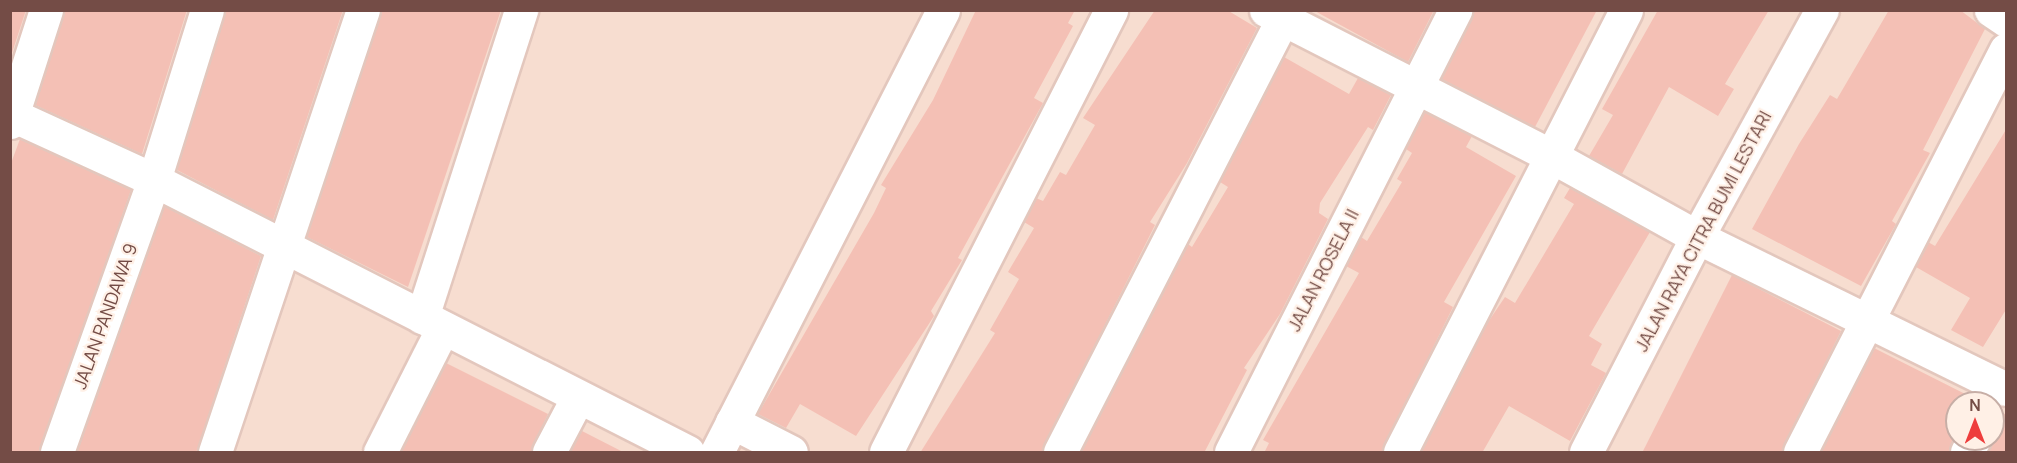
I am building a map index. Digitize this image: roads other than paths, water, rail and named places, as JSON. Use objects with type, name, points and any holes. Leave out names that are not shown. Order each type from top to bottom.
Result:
[{"type":"street","points":[[46,10],[11,117],[154,180],[687,453]]},
{"type":"street","name":"JALAN PANDAWA 9","points":[[57,453],[154,180],[207,10]]},
{"type":"street","points":[[215,453],[286,248],[363,10]]},
{"type":"street","points":[[380,453],[433,323],[521,10]]},
{"type":"street","points":[[717,453],[944,10]]},
{"type":"street","points":[[886,453],[1111,10]]},
{"type":"street","name":"JALAN ROSELA II","points":[[1231,453],[1455,10]]},
{"type":"street","points":[[1400,453],[1626,10]]},
{"type":"street","name":"JALAN RAYA CITRA BUMI LESTARI","points":[[1586,453],[1696,237],[1822,10]]},
{"type":"street","points":[[1991,10],[2007,20]]},
{"type":"street","points":[[1060,453],[1278,13],[1551,156],[1696,237],[1869,319],[2002,389]]},
{"type":"street","points":[[1800,453],[2007,50]]},
{"type":"street","points":[[549,453],[578,397]]},
{"type":"street","points":[[732,422],[791,453]]}]
